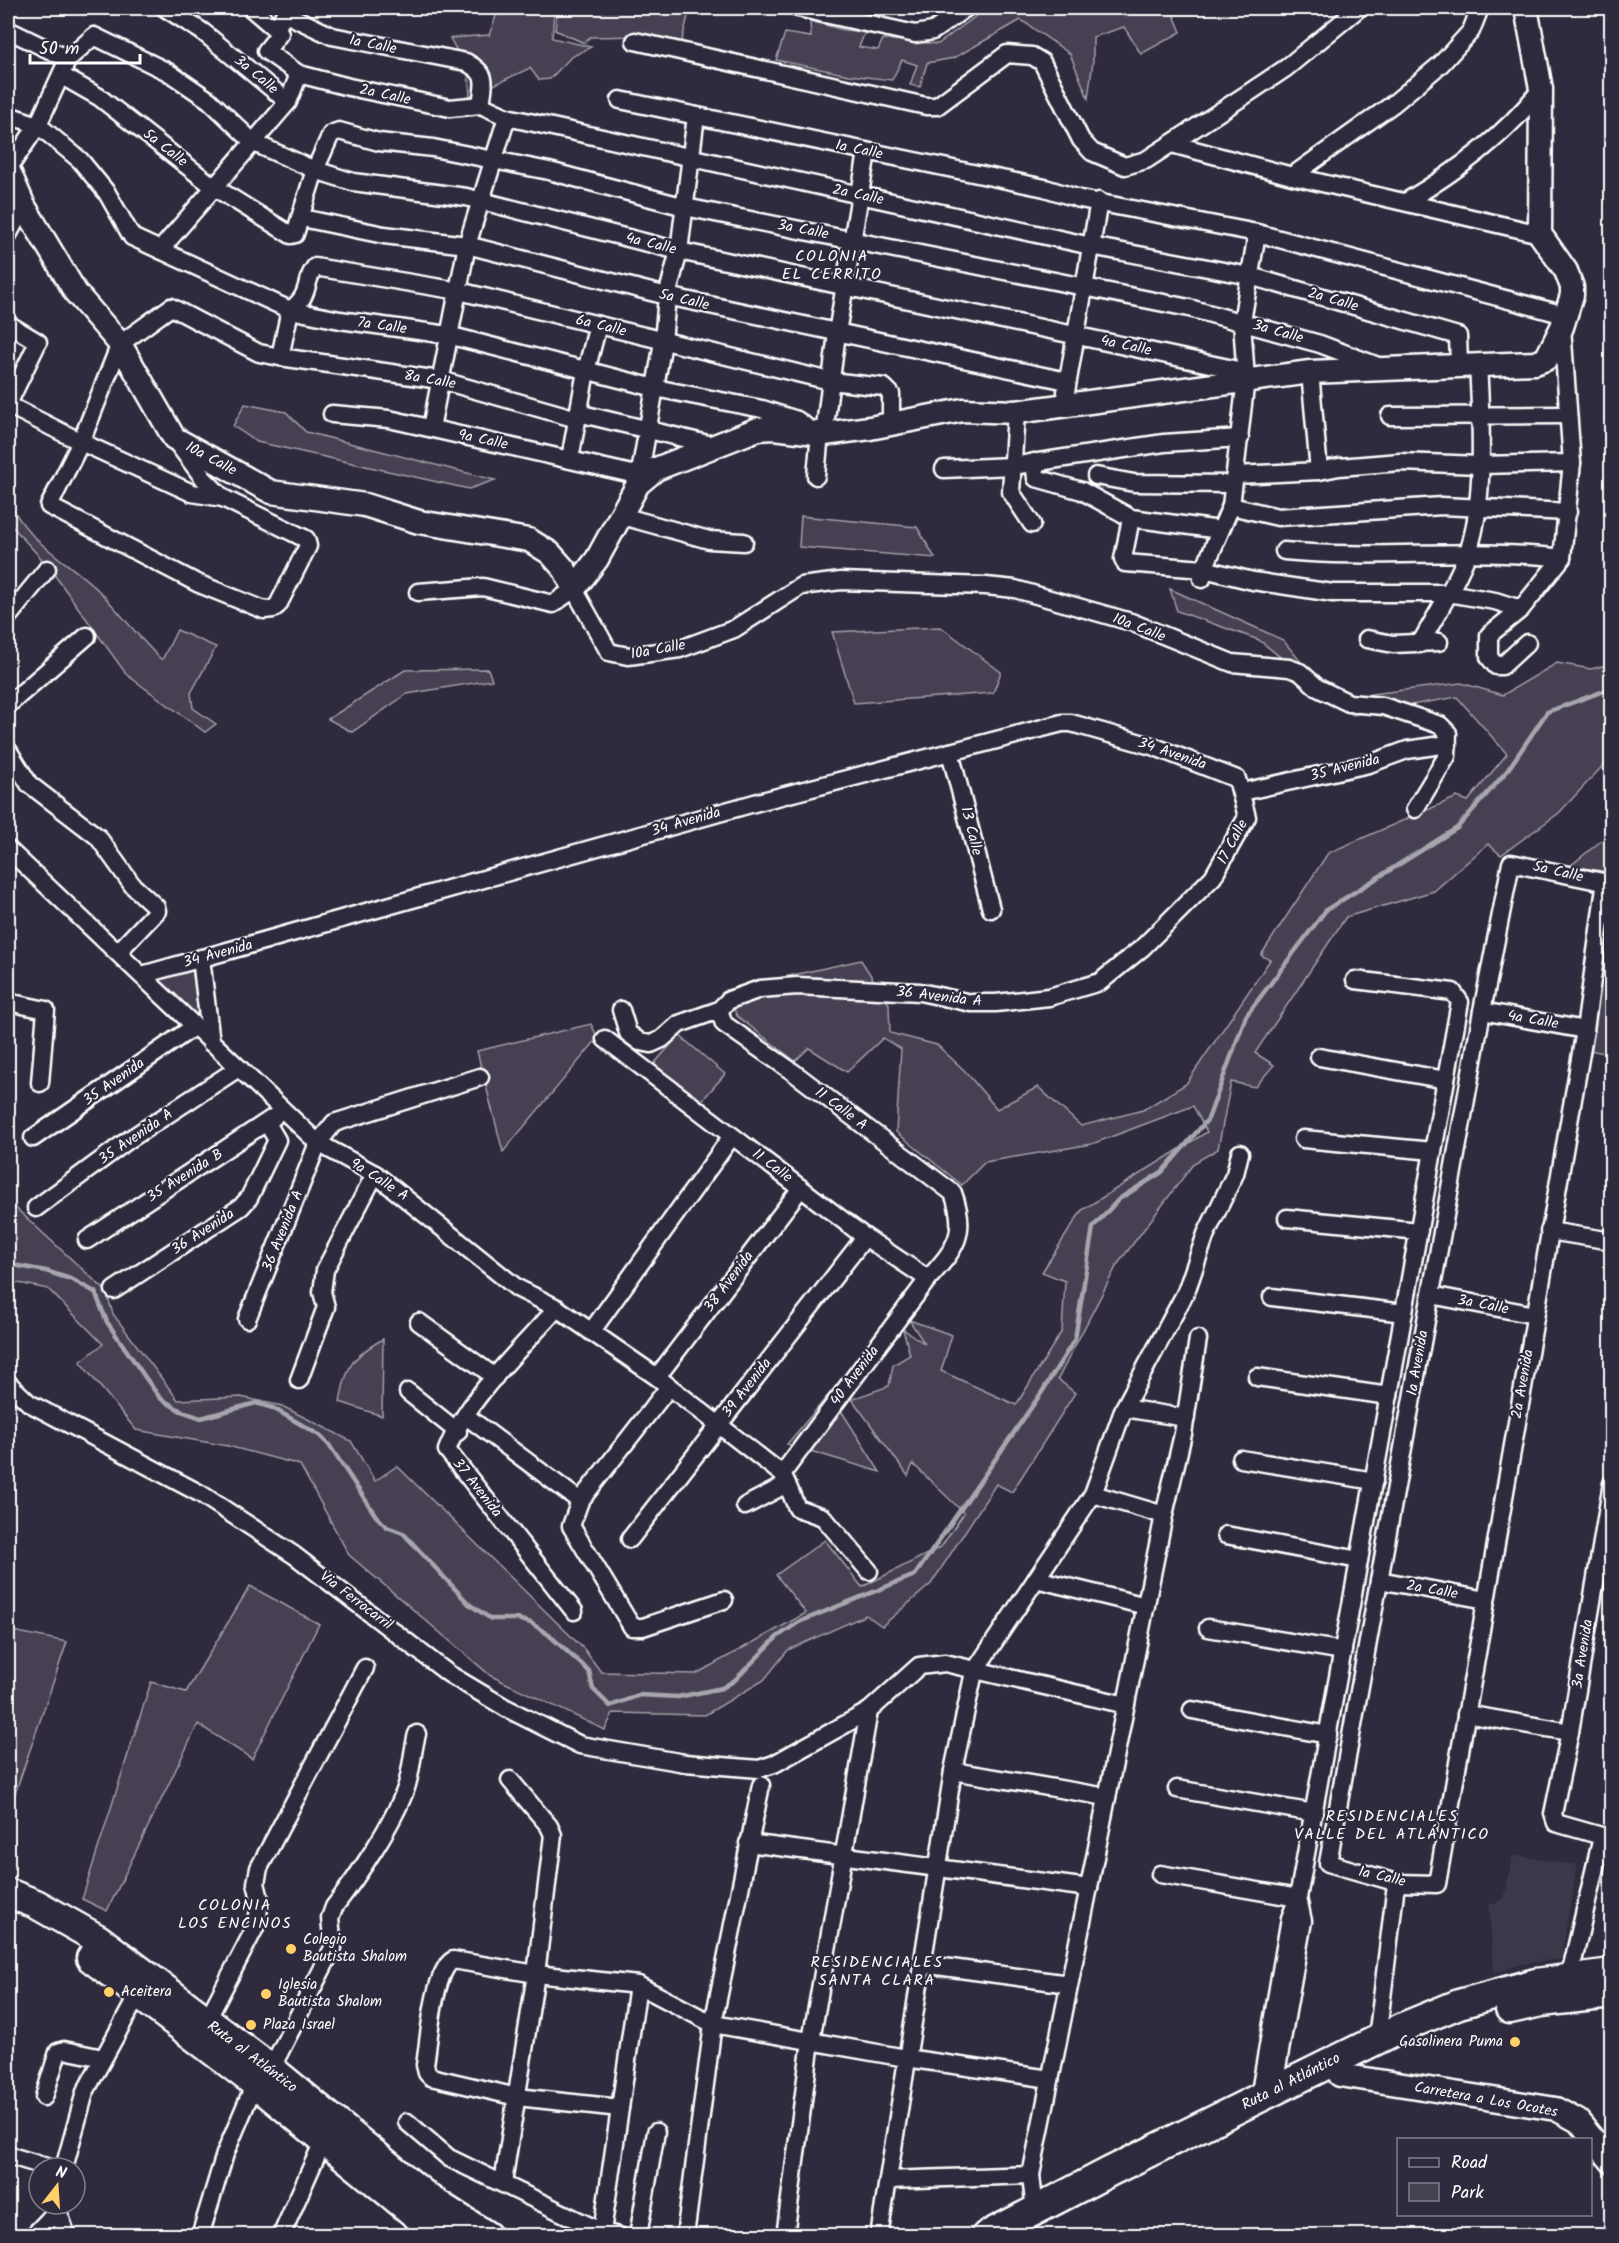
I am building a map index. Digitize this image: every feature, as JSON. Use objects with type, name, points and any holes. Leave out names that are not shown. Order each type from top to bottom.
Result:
[{"type":"highway","name":"Ruta al Atlántico","points":[[8,1893],[36,1904],[98,1939],[206,2022],[324,2139],[419,2227],[449,2235]]},
{"type":"highway","name":"Ruta al Atlántico","points":[[8,1912],[29,1919],[87,1955],[138,1995],[263,2076],[429,2199],[487,2235]]},
{"type":"highway","name":"Ruta al Atlántico","points":[[1028,2223],[1266,2094],[1377,2039],[1459,2004],[1536,1983],[1611,1973]]},
{"type":"highway","name":"Ruta al Atlántico","points":[[986,2235],[1028,2223],[1426,2036],[1486,2015],[1541,2002],[1611,1994]]},
{"type":"street","name":"3a Calle","points":[[165,8],[203,32],[288,102]]},
{"type":"street","points":[[251,8],[277,32]]},
{"type":"street","points":[[798,8],[915,34],[933,31],[966,8]]},
{"type":"street","points":[[635,41],[926,106],[937,106],[1006,54],[1032,56],[1042,62],[1081,140],[1092,152],[1125,166],[1146,160],[1286,68],[1359,8]]},
{"type":"street","points":[[1292,176],[1393,104],[1441,64],[1472,31],[1480,8]]},
{"type":"street","points":[[635,479],[758,429],[774,428],[820,433],[963,410],[1016,411],[1310,372],[1381,367],[1541,362],[1549,356],[1572,295],[1570,279],[1540,234],[1541,89],[1526,8]]},
{"type":"street","name":"1a Calle","points":[[277,32],[284,15],[288,15],[332,36],[466,62],[479,69],[485,79],[480,105]]},
{"type":"street","points":[[8,30],[68,59],[38,125],[8,169]]},
{"type":"street","name":"2a Calle","points":[[277,32],[266,49],[300,74],[349,87],[450,108],[480,105],[507,117],[691,158],[1091,246],[1250,276],[1458,336],[1469,364]]},
{"type":"street","name":"4a Calle","points":[[68,59],[89,38],[94,36],[168,72],[209,100],[255,143],[315,170],[353,182],[466,197],[482,203],[679,251],[1233,369],[1246,379]]},
{"type":"street","points":[[160,250],[255,143],[288,102],[300,74]]},
{"type":"street","name":"5a Calle","points":[[62,76],[99,97],[214,188],[291,235],[295,234],[302,218],[384,235],[467,245],[667,296],[837,333],[992,363],[1067,381]]},
{"type":"street","points":[[1407,201],[1443,179],[1500,135],[1521,115],[1541,89]]},
{"type":"street","name":"1a Calle","points":[[620,100],[1045,188],[1080,199],[1257,233],[1564,321]]},
{"type":"street","name":"7a Calle","points":[[8,115],[38,125],[80,160],[107,194],[132,237],[290,310],[350,322],[448,334],[655,388],[762,409],[797,420],[820,433]]},
{"type":"street","points":[[418,592],[483,587],[552,604],[574,589],[597,559],[622,516],[649,430],[663,342],[667,296],[679,251],[696,116]]},
{"type":"street","points":[[430,428],[467,245],[507,117]]},
{"type":"street","name":"3a Calle","points":[[302,218],[315,170],[331,134],[339,131],[379,142],[433,148],[494,162],[549,171],[685,207],[1189,308],[1320,344],[1381,367]]},
{"type":"street","points":[[1172,144],[1292,176],[1407,201],[1540,234]]},
{"type":"street","points":[[816,476],[820,433],[867,152]]},
{"type":"street","name":"10a Calle","points":[[8,169],[24,206],[76,293],[120,344],[174,438],[271,492],[365,505],[419,522],[529,540],[550,553],[566,570],[609,652],[619,656],[680,649],[734,629],[801,586],[841,581],[1015,589],[1131,622],[1232,663],[1289,668],[1300,672],[1318,688],[1348,703],[1383,706],[1440,725],[1448,733],[1448,744]]},
{"type":"street","points":[[1066,404],[1067,381],[1099,201]]},
{"type":"street","points":[[8,235],[24,206]]},
{"type":"street","points":[[1203,574],[1231,506],[1246,379],[1242,322],[1257,233]]},
{"type":"street","name":"6a Calle","points":[[290,310],[300,303],[307,291],[312,268],[459,291],[830,381],[888,390],[891,394],[891,423]]},
{"type":"street","name":"8a Calle","points":[[120,344],[167,308],[176,309],[274,356],[440,380],[577,416],[716,446]]},
{"type":"street","points":[[274,356],[290,310]]},
{"type":"street","points":[[1527,643],[1502,666],[1496,666],[1489,657],[1489,636],[1521,609],[1562,558],[1572,464],[1564,321]]},
{"type":"street","points":[[8,324],[38,341],[8,404],[81,442],[192,493],[223,498]]},
{"type":"street","points":[[570,459],[586,371],[598,326]]},
{"type":"street","points":[[120,344],[81,442],[49,505],[50,508],[198,583],[264,609],[273,609],[278,605],[308,542],[223,498],[204,479],[174,438]]},
{"type":"street","points":[[1420,644],[1449,593],[1468,553],[1476,508],[1481,416],[1469,364]]},
{"type":"street","points":[[1310,372],[1319,471]]},
{"type":"street","points":[[1016,411],[1011,492],[1032,524]]},
{"type":"street","name":"9a Calle","points":[[332,414],[389,419],[570,459],[635,479]]},
{"type":"street","points":[[1390,416],[1568,415]]},
{"type":"street","points":[[944,469],[1012,466],[1164,443],[1240,438]]},
{"type":"street","points":[[1034,462],[1036,478],[1082,491],[1131,518],[1220,530]]},
{"type":"street","points":[[1096,476],[1134,483],[1234,480],[1319,471],[1339,466],[1400,462],[1480,465],[1572,464]]},
{"type":"street","points":[[1231,506],[1278,517],[1397,508],[1476,508],[1568,512]]},
{"type":"street","points":[[622,516],[709,540],[744,542]]},
{"type":"street","points":[[1131,518],[1123,559],[1125,563],[1333,593],[1449,593],[1495,601],[1521,609]]},
{"type":"street","points":[[1284,551],[1355,555],[1532,554],[1562,558]]},
{"type":"street","points":[[8,617],[47,569]]},
{"type":"street","points":[[8,705],[87,636]]},
{"type":"street","points":[[1367,639],[1393,644],[1439,642]]},
{"type":"street","name":"34 Avenida","points":[[142,975],[758,802],[1071,723],[1155,747],[1230,775]]},
{"type":"street","points":[[1415,809],[1447,756],[1448,744]]},
{"type":"street","name":"35 Avenida","points":[[1242,792],[1369,764],[1407,750],[1448,744]]},
{"type":"street","points":[[8,750],[29,784],[99,837],[134,886],[156,907],[157,911],[118,952]]},
{"type":"street","name":"13 Calle","points":[[950,752],[991,909]]},
{"type":"street","name":"17 Calle","points":[[1213,877],[1248,817],[1237,779],[1230,775]]},
{"type":"street","name":"9a Calle A","points":[[8,849],[142,975],[237,1069],[318,1143],[375,1174],[517,1288],[557,1308],[663,1382],[784,1479]]},
{"type":"street","name":"5a Calle","points":[[1511,863],[1604,884]]},
{"type":"street","name":"1a Avenida","points":[[1328,1863],[1482,1011],[1511,863]]},
{"type":"street","name":"36 Avenida A","points":[[621,1010],[628,1033],[640,1042],[651,1044],[662,1039],[680,1024],[719,1010],[729,1000],[760,989],[797,986],[920,992],[971,1003],[1049,997],[1100,982],[1142,948],[1213,877]]},
{"type":"street","name":"2a Avenida","points":[[1437,1884],[1585,1030],[1604,884]]},
{"type":"street","points":[[201,958],[211,1043]]},
{"type":"street","points":[[1266,2094],[1303,1921],[1298,1898],[1460,1002],[1453,992],[1355,980]]},
{"type":"street","points":[[8,1002],[46,1010],[40,1083]]},
{"type":"street","name":"11 Calle A","points":[[719,1010],[724,1024],[953,1193],[959,1211]]},
{"type":"street","name":"4a Calle","points":[[1482,1011],[1585,1030]]},
{"type":"street","name":"35 Avenida","points":[[33,1138],[195,1026]]},
{"type":"street","name":"11 Calle","points":[[605,1039],[865,1237],[934,1272]]},
{"type":"street","points":[[1319,1057],[1446,1080]]},
{"type":"street","name":"35 Avenida A","points":[[36,1208],[127,1141],[237,1069]]},
{"type":"street","points":[[318,1143],[334,1123],[480,1077]]},
{"type":"street","name":"35 Avenida B","points":[[87,1240],[267,1124],[282,1111]]},
{"type":"street","name":"36 Avenida","points":[[114,1290],[245,1203],[277,1140],[277,1136],[267,1124]]},
{"type":"street","points":[[591,1332],[732,1136]]},
{"type":"street","points":[[1303,1139],[1433,1151]]},
{"type":"street","name":"36 Avenida A","points":[[247,1319],[318,1143]]},
{"type":"street","points":[[879,2235],[953,1771],[974,1671],[1093,1494],[1124,1408],[1186,1292],[1206,1234],[1235,1174],[1240,1153]]},
{"type":"street","points":[[299,1380],[326,1307],[322,1292],[325,1270],[375,1174]]},
{"type":"street","name":"38 Avenida","points":[[580,1501],[801,1188]]},
{"type":"street","name":"40 Avenida","points":[[784,1479],[934,1272],[961,1230],[959,1211]]},
{"type":"street","points":[[1287,1218],[1419,1231]]},
{"type":"street","points":[[1549,1231],[1611,1241]]},
{"type":"street","name":"39 Avenida","points":[[630,1539],[865,1237]]},
{"type":"street","name":"3a Calle","points":[[1431,1295],[1535,1315]]},
{"type":"street","points":[[1272,1297],[1404,1312]]},
{"type":"street","name":"37 Avenida","points":[[557,1308],[495,1377],[466,1416],[448,1452],[574,1611]]},
{"type":"street","points":[[419,1322],[495,1377]]},
{"type":"street","points":[[1028,2223],[1031,2175],[1164,1515],[1186,1419],[1198,1339]]},
{"type":"street","points":[[1257,1377],[1389,1396]]},
{"type":"street","name":"Via Ferrocarril","points":[[8,1383],[29,1403],[201,1494],[285,1549],[449,1674],[506,1708],[580,1745],[685,1763],[723,1764],[759,1769],[774,1764],[869,1711],[919,1666],[945,1663],[1126,1705]]},
{"type":"street","points":[[408,1392],[458,1432]]},
{"type":"street","points":[[1124,1408],[1186,1419]]},
{"type":"street","points":[[466,1416],[580,1501],[571,1524],[574,1534],[633,1627],[643,1627],[724,1600]]},
{"type":"street","points":[[1241,1459],[1374,1481]]},
{"type":"street","points":[[745,1506],[784,1479],[797,1508],[823,1517],[869,1570]]},
{"type":"street","name":"3a Avenida","points":[[1607,1838],[1556,1823],[1553,1814],[1606,1548],[1611,1483]]},
{"type":"street","points":[[1093,1494],[1164,1515]]},
{"type":"street","points":[[1226,1535],[1359,1560]]},
{"type":"street","points":[[1036,1579],[1146,1606]]},
{"type":"street","name":"2a Calle","points":[[1379,1580],[1486,1600]]},
{"type":"street","points":[[1208,1628],[1343,1651]]},
{"type":"street","points":[[206,2022],[257,1924],[260,1899],[256,1883],[259,1868],[365,1668]]},
{"type":"street","points":[[1192,1710],[1328,1735]]},
{"type":"street","points":[[785,2235],[811,2041],[869,1711]]},
{"type":"street","points":[[1466,1714],[1570,1732]]},
{"type":"street","points":[[200,2235],[225,2154],[263,2076],[333,1948],[330,1918],[334,1907],[382,1833],[404,1791],[412,1767],[412,1752],[417,1734]]},
{"type":"street","points":[[953,1771],[1107,1797]]},
{"type":"street","points":[[503,2182],[536,1974],[554,1835],[510,1780]]},
{"type":"street","points":[[685,2235],[713,2024],[761,1785]]},
{"type":"street","points":[[1177,1790],[1314,1813]]},
{"type":"street","points":[[1565,1978],[1572,1966],[1607,1838]]},
{"type":"street","points":[[748,1843],[1089,1888]]},
{"type":"street","name":"1a Calle","points":[[1328,1863],[1398,1883],[1437,1884]]},
{"type":"street","points":[[1160,1874],[1298,1898]]},
{"type":"street","points":[[1377,2039],[1398,1883]]},
{"type":"street","points":[[620,2108],[517,2097],[431,2077],[426,2073],[424,2065],[439,1978],[448,1963],[453,1960],[536,1974],[638,1985],[713,2024],[906,2058],[1050,2079]]},
{"type":"street","points":[[922,1964],[1070,1984]]},
{"type":"street","points":[[407,2122],[449,2158],[610,2234],[620,2108],[638,1985]]},
{"type":"street","points":[[67,2156],[85,2092],[138,1995]]},
{"type":"street","points":[[44,2097],[58,2052],[64,2049],[103,2058]]},
{"type":"street","name":"Carretera a Los Ocotes","points":[[1340,2075],[1556,2109],[1578,2121],[1592,2138]]},
{"type":"street","points":[[638,2235],[656,2132]]},
{"type":"street","name":"Carretera a Los Ocotes","points":[[1592,2138],[1611,2162]]},
{"type":"street","points":[[281,2235],[324,2139]]},
{"type":"street","points":[[8,2156],[27,2161]]},
{"type":"street","points":[[888,2180],[1031,2175]]},
{"type":"street","points":[[33,2235],[49,2216]]},
{"type":"street","points":[[60,2216],[67,2235]]},
{"type":"shaded area","points":[[1513,1855],[1577,1865],[1561,1959],[1522,1964],[1494,1973],[1489,1905],[1504,1899]]},
{"type":"green space","points":[[499,8],[551,8],[554,13],[552,38],[591,47],[571,57],[550,79],[539,80],[530,68],[470,96],[468,72],[450,38],[489,35]]},
{"type":"green space","points":[[555,8],[690,8],[681,44],[642,36],[590,37],[584,43],[555,30],[557,14]]},
{"type":"green space","points":[[987,8],[1171,8],[1181,32],[1141,54],[1124,27],[1093,37],[1093,61],[1088,98],[1070,54],[1021,20],[954,58],[927,63],[920,87],[910,85],[917,65],[902,60],[892,80],[849,75],[776,60],[785,33],[811,37],[810,21],[844,30],[865,32],[859,47],[878,50],[883,39],[938,44]]},
{"type":"green space","points":[[245,404],[286,412],[306,432],[495,480],[469,489],[257,442],[233,426]]},
{"type":"green space","points":[[8,497],[15,513],[36,538],[100,592],[162,660],[177,630],[216,647],[191,693],[193,708],[216,724],[205,732],[127,675],[48,566],[8,522]]},
{"type":"green space","points":[[801,516],[917,527],[935,558],[799,547]]},
{"type":"green space","points":[[1170,589],[1283,640],[1310,673],[1355,696],[1461,683],[1503,695],[1557,663],[1591,669],[1611,664],[1611,757],[1559,813],[1501,855],[1488,844],[1434,891],[1346,917],[1255,1053],[1274,1065],[1255,1087],[1231,1082],[1218,1149],[1194,1163],[1117,1265],[1058,1379],[1075,1393],[1012,1492],[996,1484],[931,1584],[882,1626],[866,1615],[788,1650],[764,1680],[705,1715],[613,1713],[605,1730],[491,1676],[349,1555],[300,1465],[228,1446],[136,1430],[80,1362],[103,1344],[48,1289],[8,1281],[8,1201],[106,1291],[113,1314],[178,1400],[241,1397],[282,1406],[351,1441],[375,1481],[397,1466],[584,1649],[601,1672],[696,1674],[806,1613],[776,1575],[825,1540],[862,1587],[941,1547],[964,1513],[913,1464],[908,1476],[852,1399],[889,1386],[893,1365],[910,1355],[903,1329],[925,1344],[909,1320],[952,1335],[941,1371],[1016,1405],[1062,1331],[1065,1281],[1042,1272],[1082,1210],[1207,1132],[1193,1106],[1092,1144],[985,1162],[962,1185],[896,1132],[901,1049],[883,1038],[847,1072],[809,1048],[795,1061],[737,1016],[725,990],[861,960],[889,1004],[890,1033],[937,1045],[965,1071],[997,1109],[1038,1087],[1081,1126],[1143,1110],[1186,1084],[1270,960],[1261,955],[1328,853],[1457,797],[1468,801],[1507,754],[1457,697],[1353,715],[1259,640],[1177,611]]},
{"type":"green space","points":[[941,627],[1001,672],[993,693],[854,703],[832,632]]},
{"type":"green space","points":[[488,669],[492,680],[407,694],[352,732],[328,719],[405,670]]},
{"type":"green space","points":[[1611,833],[1612,1011],[1605,1053],[1589,1050],[1609,872],[1570,866]]},
{"type":"green space","points":[[192,967],[198,1013],[189,1016],[153,979]]},
{"type":"green space","points":[[591,1024],[598,1038],[503,1152],[477,1051]]},
{"type":"green space","points":[[679,1035],[725,1074],[700,1103],[654,1064]]},
{"type":"green space","points":[[383,1339],[382,1416],[340,1402],[345,1380],[352,1364],[364,1352]]},
{"type":"green space","points":[[830,1393],[880,1472],[787,1444]]},
{"type":"green space","points":[[250,1586],[319,1624],[252,1759],[198,1724],[107,1911],[82,1899],[151,1682],[186,1692]]},
{"type":"green space","points":[[8,1630],[67,1642],[8,1814]]},
{"type":"waterway","points":[[8,1264],[46,1271],[73,1280],[95,1292],[107,1322],[160,1398],[181,1411],[201,1418],[256,1403],[273,1408],[319,1435],[329,1445],[376,1516],[387,1527],[403,1533],[469,1604],[491,1619],[517,1619],[531,1623],[549,1635],[589,1671],[593,1689],[610,1706],[640,1695],[678,1697],[722,1688],[735,1680],[777,1637],[799,1622],[915,1575],[1042,1392],[1075,1339],[1093,1227],[1119,1199],[1162,1172],[1208,1119],[1246,1016],[1326,910],[1457,828],[1507,771],[1547,712],[1612,688]]},
{"type":"place","name":"Colegio Bautista Shalom","points":[[291,1949]]},
{"type":"place","name":"Aceitera","points":[[109,1992]]},
{"type":"place","name":"Iglesia Bautista Shalom","points":[[266,1994]]},
{"type":"place","name":"Plaza Israel","points":[[251,2025]]},
{"type":"place","name":"Gasolinera Puma","points":[[1515,2042]]},
{"type":"district","name":"COLONIA EL CERRITO","points":[[832,265]]},
{"type":"district","name":"RESIDENCIALES VALLE DEL ATLÁNTICO","points":[[1392,1825]]},
{"type":"district","name":"COLONIA LOS ENCINOS","points":[[235,1914]]},
{"type":"district","name":"RESIDENCIALES SANTA CLARA","points":[[877,1971]]}]
